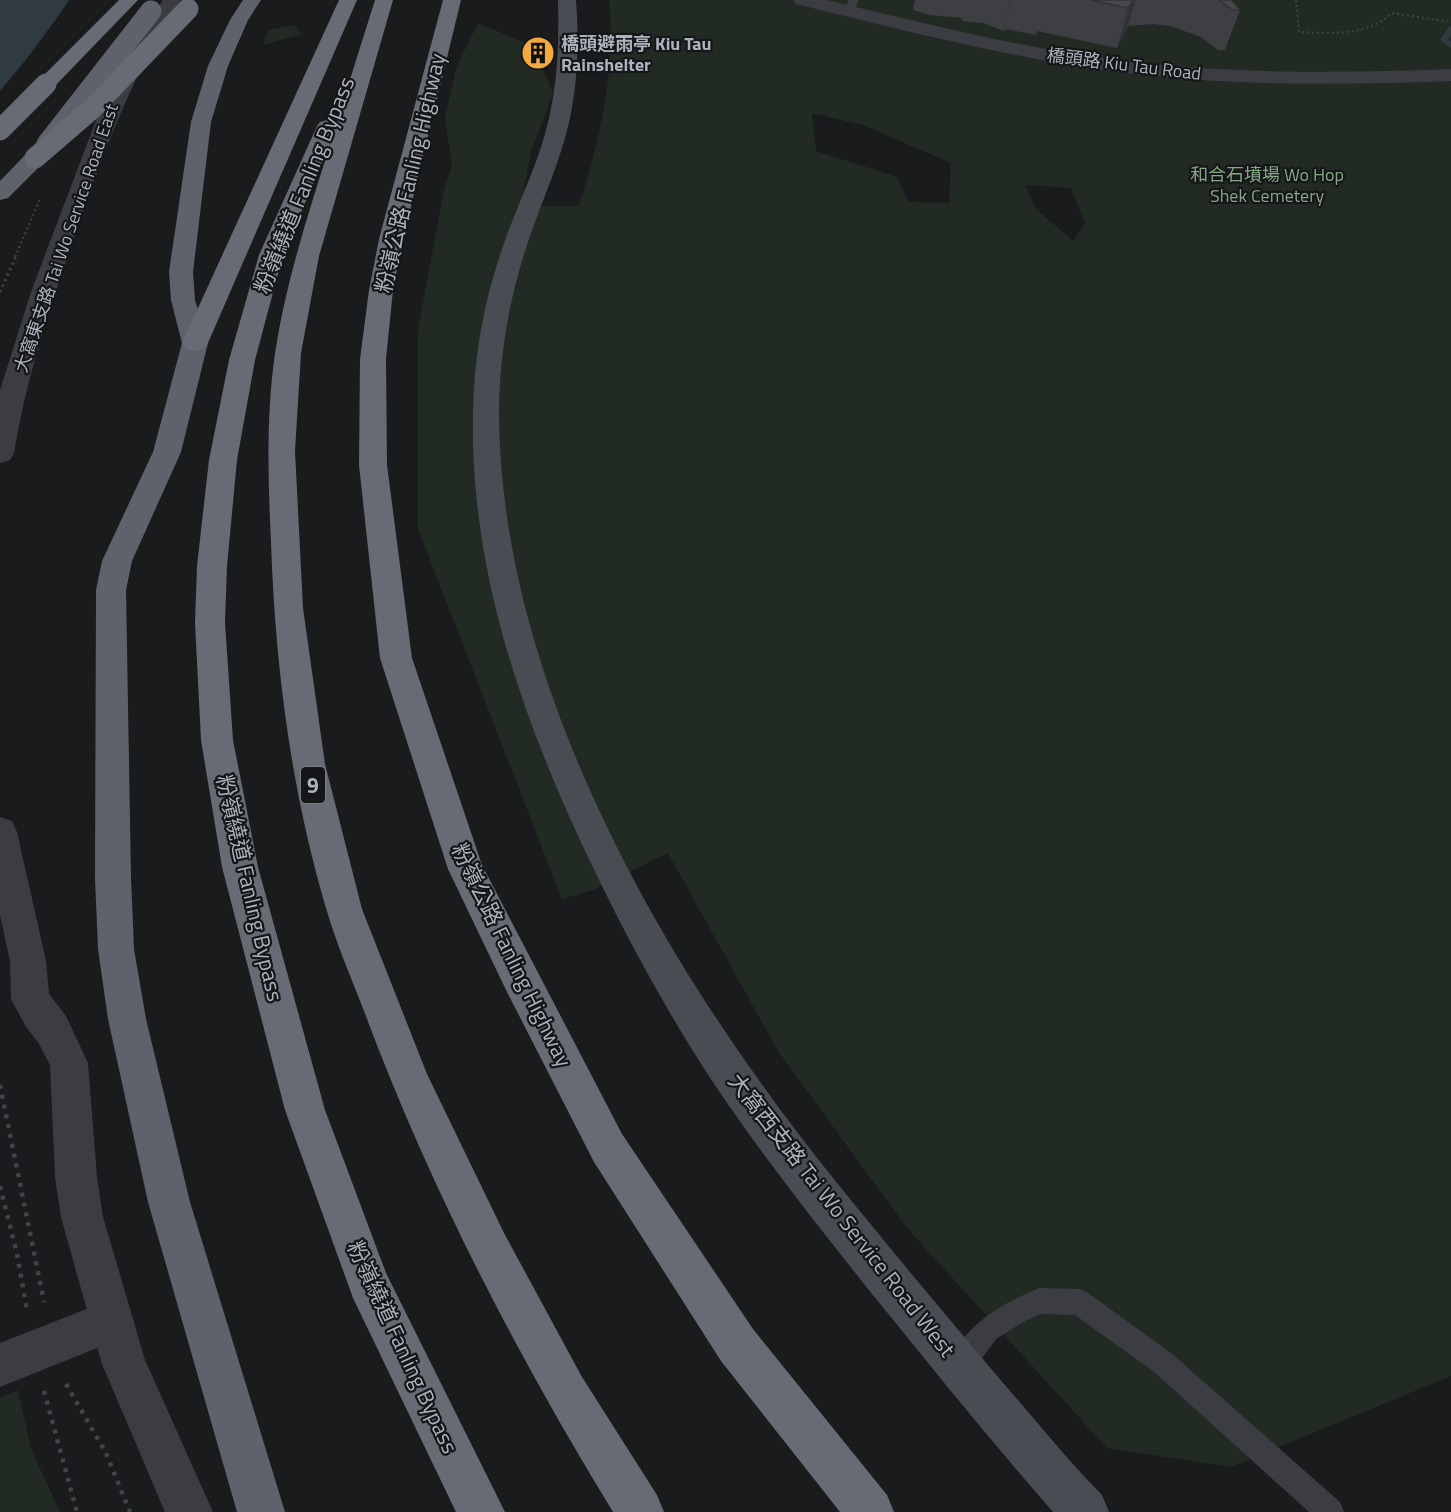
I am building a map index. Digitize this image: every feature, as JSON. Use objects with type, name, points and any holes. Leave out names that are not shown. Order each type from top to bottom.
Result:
[{"type":"highway","points":[[0,130],[129,0]]},
{"type":"highway","points":[[35,158],[159,0]]},
{"type":"highway","points":[[0,193],[35,158],[93,108],[196,0]]},
{"type":"highway","points":[[195,343],[183,300],[181,272],[196,154],[210,90],[228,42],[252,0]]},
{"type":"highway","points":[[261,1512],[169,1202],[127,1019],[116,949],[113,878],[111,590],[117,561],[167,452],[195,343],[348,0]]},
{"type":"highway","name":"粉嶺繞道 Fanling Bypass","points":[[382,0],[271,255],[242,360],[223,460],[212,566],[212,677],[218,740],[240,867],[304,1110],[368,1283],[481,1512]]},
{"type":"highway","name":"9","points":[[382,0],[307,256],[288,353],[281,451],[287,597],[308,764],[344,909],[411,1085],[489,1248],[544,1352],[566,1393],[640,1512]]},
{"type":"highway","name":"粉嶺公路 Fanling Highway","points":[[452,0],[391,238],[381,290],[374,359],[371,426],[374,475],[396,658],[437,787],[466,868],[519,977],[608,1148],[737,1344],[870,1512]]},
{"type":"highway","points":[[46,84],[87,16]]},
{"type":"main road","name":"大窩西支路 Tai Wo Service Road West","points":[[567,0],[570,38],[564,96],[548,159],[509,264],[497,309],[487,388],[486,454],[490,504],[506,591],[528,671],[570,780],[597,841],[671,981],[773,1134],[844,1226],[960,1367],[1085,1512]]},
{"type":"street","name":"大窩東支路 Tai Wo Service Road East","points":[[0,453],[4,424],[27,339],[97,140],[134,58],[172,0]]},
{"type":"street","name":"橋頭路 Kiu Tau Road","points":[[803,0],[852,5],[1023,51],[1099,64],[1163,71],[1288,79],[1451,75]]},
{"type":"street","points":[[0,832],[28,961],[30,999],[52,1029],[69,1063],[79,1204],[124,1364],[189,1512]]},
{"type":"street","points":[[7,1362],[112,1321]]},
{"type":"lane","points":[[960,1367],[987,1330],[1016,1312],[1039,1301],[1079,1302],[1162,1362],[1330,1512]]},
{"type":"path","points":[[1296,0],[1299,32],[1361,32],[1383,24],[1392,13],[1451,22]]},
{"type":"green space","name":"和合石墳場 Wo Hop Shek Cemetery","points":[[609,0],[1451,0],[1451,1376],[1231,1467],[1107,1448],[907,1228],[778,1051],[668,853],[593,890],[562,899],[418,529],[418,329],[444,190],[452,164],[445,119],[456,68],[478,23],[533,46],[553,93],[530,155],[521,206],[579,206],[593,157],[604,104],[611,25]],"holes":[[[812,113],[863,125],[951,163],[949,203],[908,202],[897,177],[816,151]],[[1025,185],[1071,188],[1085,224],[1073,241],[1036,209]]]},
{"type":"green space","points":[[294,25],[302,34],[263,45],[268,30]]},
{"type":"green space","points":[[18,1390],[31,1449],[60,1512],[0,1512],[0,1398]]},
{"type":"shaded area","points":[[0,0],[70,0],[17,72],[0,135]]},
{"type":"pier","points":[[69,0],[73,0],[20,73],[16,101],[0,138],[0,91],[44,38]]},
{"type":"building","points":[[1091,0],[1133,0],[1128,8]]},
{"type":"building","points":[[1219,0],[1231,0],[1240,10],[1233,10]]},
{"type":"building","points":[[529,39],[544,39],[543,46],[528,46]]},
{"type":"waterway","points":[[1451,28],[1444,40],[1451,46]]},
{"type":"place","name":"橋頭避雨亭 Kiu Tau Rainshelter","points":[[538,53]]}]
